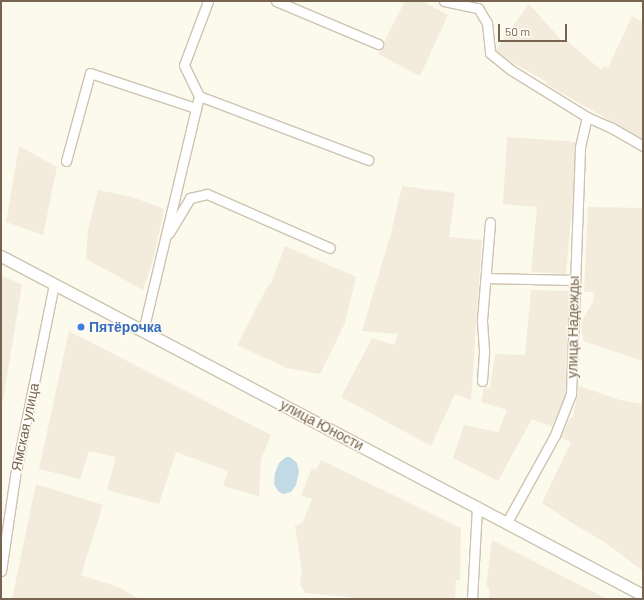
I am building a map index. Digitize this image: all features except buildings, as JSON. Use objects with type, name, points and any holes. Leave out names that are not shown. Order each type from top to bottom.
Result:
[{"type":"street","points":[[143,331],[199,96],[184,65],[208,1]]},
{"type":"street","points":[[276,1],[378,44]]},
{"type":"street","points":[[444,1],[478,8],[487,23],[490,53],[511,70],[587,117],[612,128],[643,146]]},
{"type":"street","points":[[66,161],[90,73],[196,108]]},
{"type":"street","points":[[199,96],[368,160]]},
{"type":"street","name":"улица Надежды","points":[[507,522],[555,435],[571,394],[580,147],[587,117]]},
{"type":"street","points":[[165,241],[190,198],[207,194],[330,248]]},
{"type":"street","points":[[482,381],[484,350],[482,320],[490,222]]},
{"type":"street","name":"улица Юности","points":[[1,256],[643,595]]},
{"type":"street","points":[[486,278],[574,280]]},
{"type":"street","name":"Ямская улица","points":[[1,571],[15,476],[54,284]]},
{"type":"street","points":[[472,599],[477,506]]},
{"type":"shaded area","points":[[405,1],[422,1],[448,15],[420,76],[378,54]]},
{"type":"shaded area","points":[[529,4],[564,43],[566,40],[601,70],[604,66],[608,68],[632,16],[643,22],[643,139],[546,84],[547,82],[494,52]]},
{"type":"shaded area","points":[[507,137],[578,142],[574,208],[572,208],[566,274],[531,272],[537,207],[503,204]]},
{"type":"shaded area","points":[[19,146],[57,167],[43,235],[6,222]]},
{"type":"shaded area","points":[[402,186],[455,193],[449,237],[482,240],[471,400],[455,394],[431,446],[341,397],[372,338],[394,345],[398,334],[362,331],[391,233]]},
{"type":"shaded area","points":[[98,190],[132,197],[164,209],[154,257],[143,290],[86,259],[88,231]]},
{"type":"shaded area","points":[[588,207],[643,208],[643,361],[583,341],[581,322],[593,302],[594,292],[584,292]]},
{"type":"shaded area","points":[[285,246],[356,277],[345,323],[320,374],[287,368],[237,345],[269,284],[271,284]]},
{"type":"shaded area","points":[[1,275],[22,285],[1,412]]},
{"type":"shaded area","points":[[531,290],[571,291],[568,392],[552,427],[532,419],[498,481],[453,458],[464,425],[498,432],[507,410],[481,402],[484,387],[490,388],[495,354],[525,355]]},
{"type":"shaded area","points":[[69,331],[271,435],[261,459],[259,496],[223,486],[228,471],[176,452],[159,504],[107,490],[116,457],[89,451],[80,479],[39,469]]},
{"type":"shaded area","points":[[579,386],[620,400],[643,404],[643,571],[606,543],[542,503],[571,442],[560,437],[570,418],[573,417]]},
{"type":"shaded area","points":[[321,460],[461,528],[460,580],[456,580],[455,599],[351,599],[350,597],[305,593],[300,584],[302,571],[295,526],[303,522],[312,499],[301,495],[312,468],[316,470]]},
{"type":"shaded area","points":[[36,484],[103,505],[81,575],[118,587],[140,599],[12,599]]},
{"type":"shaded area","points":[[492,540],[607,599],[489,599],[489,588],[486,586]]},
{"type":"water","points":[[286,457],[290,457],[297,463],[299,472],[296,485],[291,492],[283,494],[278,491],[274,484],[275,473],[279,463]]},
{"type":"place","name":"Пятёрочка","points":[[81,327]]}]
